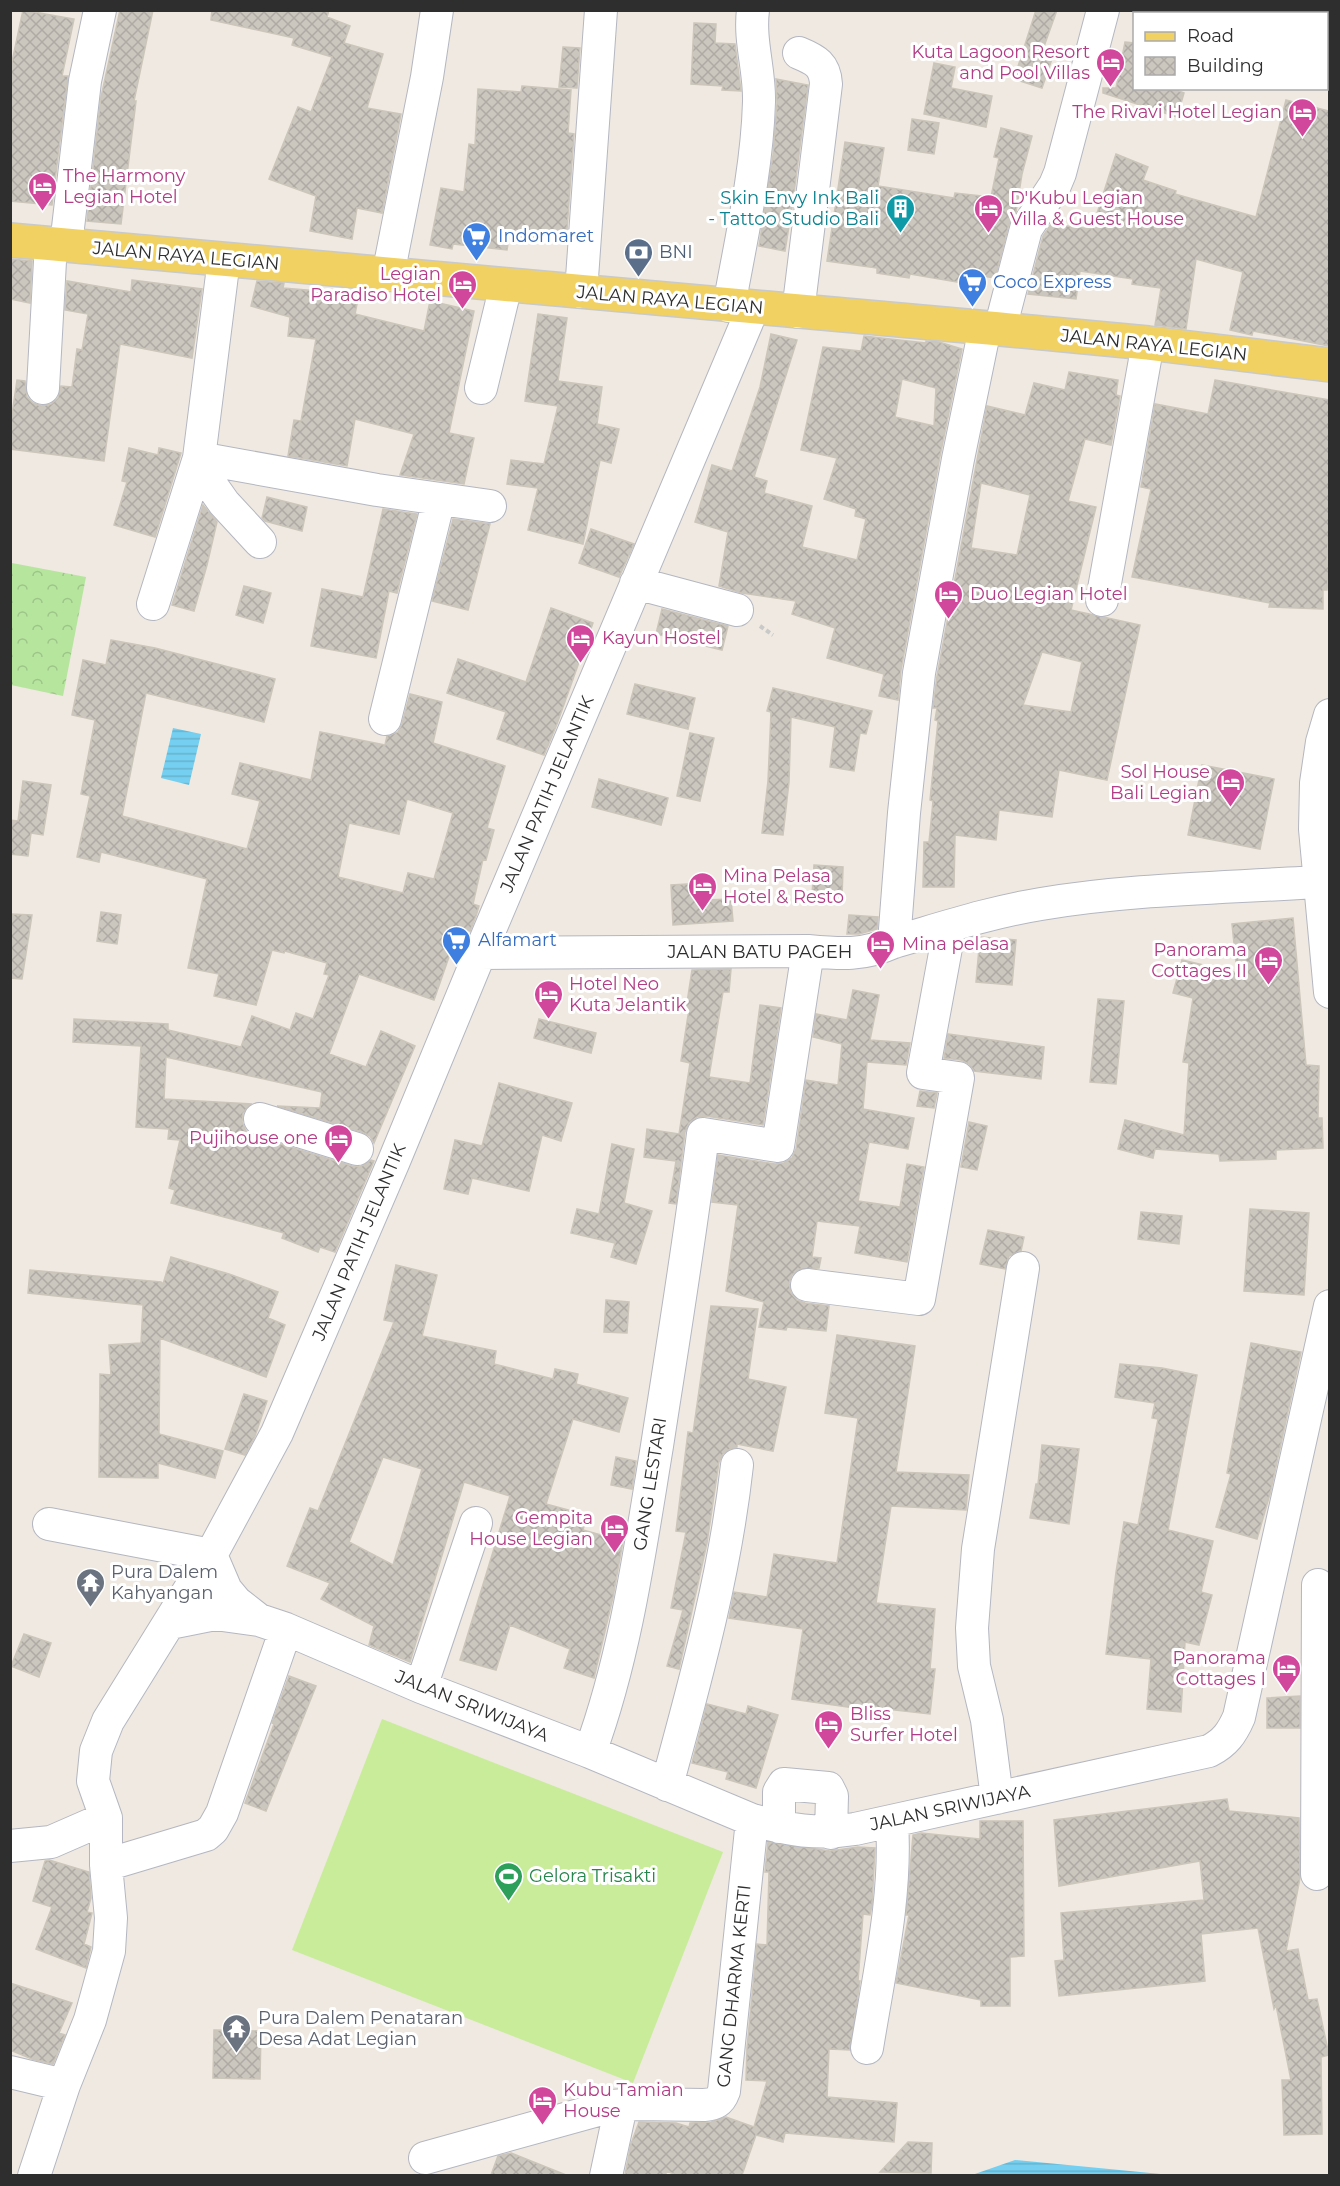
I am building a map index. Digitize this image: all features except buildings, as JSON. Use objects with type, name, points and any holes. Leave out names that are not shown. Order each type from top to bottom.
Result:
[{"type":"main road","name":"JALAN RAYA LEGIAN","points":[[10,240],[992,328],[1149,343],[1329,365]]},
{"type":"street","points":[[43,388],[58,244],[85,81],[100,10]]},
{"type":"street","points":[[388,274],[427,77],[437,10]]},
{"type":"street","points":[[581,292],[602,10]]},
{"type":"street","name":"JALAN PATIH JELANTIK","points":[[34,2175],[64,2085],[90,2019],[109,1950],[111,1918],[106,1865],[106,1818],[93,1781],[96,1752],[108,1720],[211,1555],[277,1433],[372,1154],[480,953],[636,583],[741,307],[750,181],[759,105],[758,72],[752,30],[753,10]]},
{"type":"street","points":[[894,942],[904,813],[919,673],[958,459],[992,328],[1026,229],[1055,185],[1060,173],[1103,10]]},
{"type":"street","points":[[798,312],[826,84],[825,73],[821,66],[812,58],[799,53]]},
{"type":"street","points":[[153,604],[199,458],[224,259]]},
{"type":"street","points":[[481,388],[506,285]]},
{"type":"street","points":[[1102,600],[1149,343]]},
{"type":"street","points":[[199,458],[377,490],[490,506]]},
{"type":"street","points":[[199,458],[212,486],[224,503],[260,542]]},
{"type":"street","points":[[385,719],[439,499]]},
{"type":"street","points":[[636,583],[737,610]]},
{"type":"street","points":[[1329,715],[1322,742],[1316,783],[1315,829],[1325,882],[1329,992]]},
{"type":"street","name":"JALAN BATU PAGEH","points":[[480,953],[808,951],[846,955],[880,948],[992,914],[1041,904],[1113,895],[1325,882]]},
{"type":"street","points":[[807,1285],[918,1299],[958,1078],[923,1073],[950,926]]},
{"type":"street","name":"GANG LESTARI","points":[[590,1752],[605,1711],[634,1586],[694,1212],[703,1134],[778,1146],[808,951]]},
{"type":"street","points":[[260,1119],[372,1154]]},
{"type":"street","points":[[997,1798],[987,1720],[974,1666],[972,1628],[978,1549],[1023,1268]]},
{"type":"street","name":"JALAN SRIWIJAYA","points":[[211,1555],[226,1590],[236,1602],[273,1624],[421,1687],[590,1752],[766,1824],[831,1833],[1209,1751],[1222,1744],[1232,1732],[1239,1717],[1329,1306]]},
{"type":"street","points":[[667,1785],[718,1591],[727,1546],[737,1465]]},
{"type":"street","points":[[421,1687],[476,1523]]},
{"type":"street","points":[[49,1524],[211,1555]]},
{"type":"street","points":[[1268,1587],[1301,1590],[1324,1582],[1317,1874]]},
{"type":"street","name":"JALAN SRIWIJAYA","points":[[170,1623],[215,1614],[273,1624]]},
{"type":"street","points":[[106,1865],[206,1835],[213,1829],[222,1813],[273,1624]]},
{"type":"street","name":"GANG DHARMA KERTI","points":[[425,2158],[612,2106],[714,2104],[722,2096],[766,1824],[784,1784],[828,1788],[832,1796],[831,1833]]},
{"type":"street","points":[[10,1846],[51,1842],[106,1818]]},
{"type":"street","points":[[867,2048],[887,1924],[894,1848],[892,1821]]},
{"type":"street","points":[[10,2072],[64,2085]]},
{"type":"street","points":[[606,2175],[621,2106]]},
{"type":"green space","points":[[12,563],[86,577],[63,696],[11,685]]},
{"type":"green space","name":"Gelora Trisakti","points":[[382,1719],[723,1852],[633,2083],[292,1950]]},
{"type":"water","points":[[173,728],[201,734],[189,785],[161,778]]},
{"type":"water","points":[[1015,2160],[1171,2175],[972,2175]]},
{"type":"place","name":"Kuta Lagoon Resort and Pool Villas","points":[[1111,88]]},
{"type":"place","name":"The Rivavi Hotel Legian","points":[[1303,138]]},
{"type":"place","name":"The Harmony Legian Hotel","points":[[42,212]]},
{"type":"place","name":"Skin Envy Ink Bali - Tattoo Studio Bali","points":[[900,234]]},
{"type":"place","name":"D'Kubu Legian Villa & Guest House","points":[[989,234]]},
{"type":"place","name":"Indomaret","points":[[477,262]]},
{"type":"place","name":"BNI","points":[[638,278]]},
{"type":"place","name":"Coco Express","points":[[972,308]]},
{"type":"place","name":"Legian Paradiso Hotel","points":[[462,310]]},
{"type":"place","name":"Duo Legian Hotel","points":[[949,620]]},
{"type":"place","name":"Kayun Hostel","points":[[581,664]]},
{"type":"place","name":"Sol House Bali Legian","points":[[1231,808]]},
{"type":"place","name":"Mina Pelasa Hotel & Resto","points":[[702,912]]},
{"type":"place","name":"Alfamart","points":[[457,966]]},
{"type":"place","name":"Mina pelasa","points":[[881,970]]},
{"type":"place","name":"Panorama Cottages II","points":[[1268,986]]},
{"type":"place","name":"Hotel Neo Kuta Jelantik","points":[[548,1020]]},
{"type":"place","name":"Pujihouse one","points":[[339,1164]]},
{"type":"place","name":"Gempita House Legian","points":[[614,1554]]},
{"type":"place","name":"Pura Dalem Kahyangan","points":[[90,1608]]},
{"type":"place","name":"Panorama Cottages I","points":[[1287,1694]]},
{"type":"place","name":"Bliss Surfer Hotel","points":[[829,1750]]},
{"type":"place","name":"Gelora Trisakti","points":[[508,1902]]},
{"type":"place","name":"Pura Dalem Penataran Desa Adat Legian","points":[[237,2054]]},
{"type":"place","name":"Kubu Tamian House","points":[[542,2126]]}]
